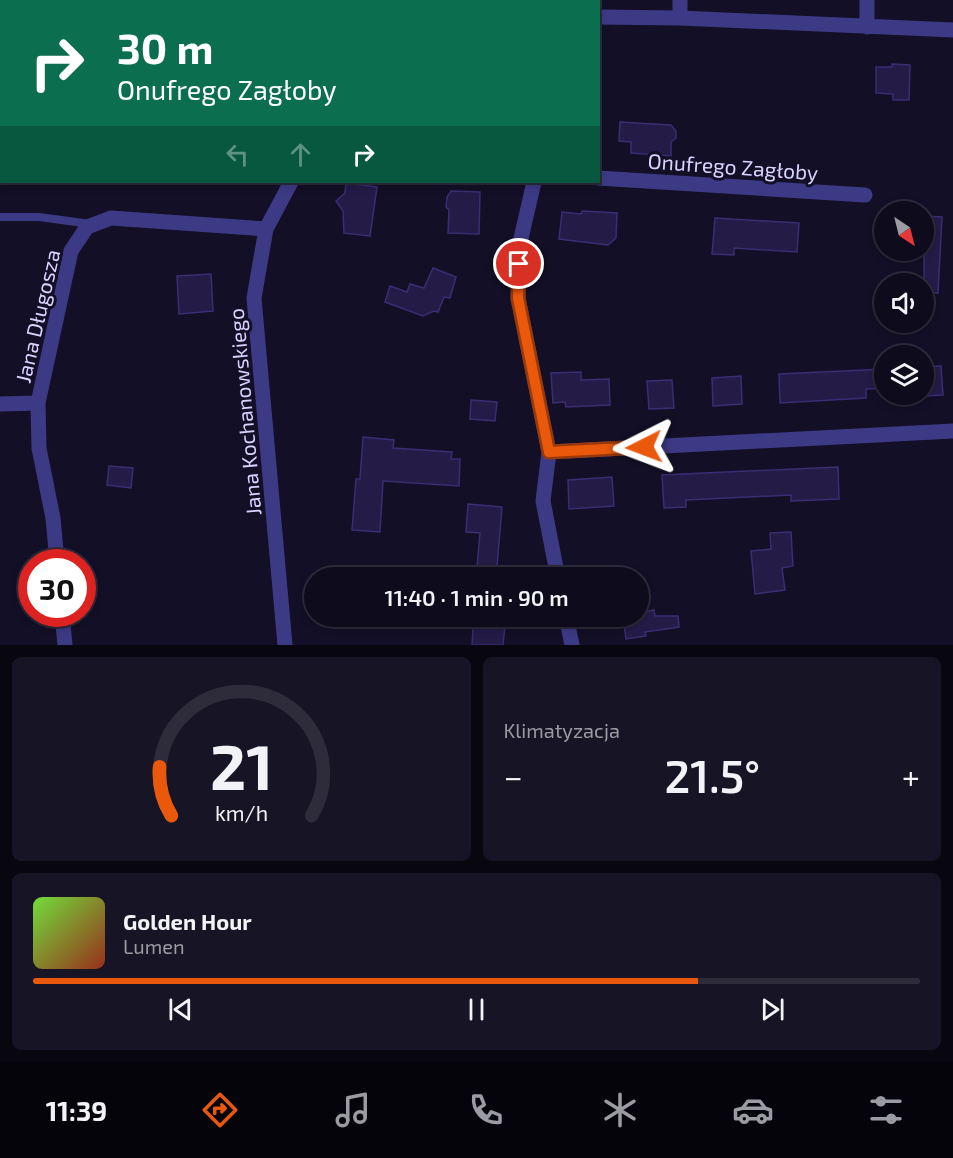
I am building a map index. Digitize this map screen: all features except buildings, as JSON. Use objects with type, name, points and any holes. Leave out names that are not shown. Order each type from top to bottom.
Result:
[{"type":"street","points":[[680,0],[680,18]]},
{"type":"street","points":[[867,0],[867,27]]},
{"type":"street","points":[[600,17],[680,18],[953,30]]},
{"type":"street","name":"Onufrego Zagłoby","points":[[600,178],[865,195]]},
{"type":"street","name":"Jana Kochanowskiego","points":[[285,645],[254,298],[266,229],[290,183]]},
{"type":"street","points":[[534,183],[519,246],[518,298],[549,452],[543,501],[556,567]]},
{"type":"street","points":[[94,224],[111,218],[266,229]]},
{"type":"street","name":"Jana Długosza","points":[[56,549],[53,518],[39,448],[38,404],[71,251],[87,227],[94,224]]},
{"type":"street","points":[[0,404],[38,404]]},
{"type":"street","points":[[549,452],[953,431]]},
{"type":"street","points":[[63,627],[65,645]]},
{"type":"street","points":[[568,627],[572,645]]},
{"type":"lane","points":[[0,218],[39,217],[94,224]]},
{"type":"route","points":[[519,264],[518,298],[549,452],[644,447]]}]
